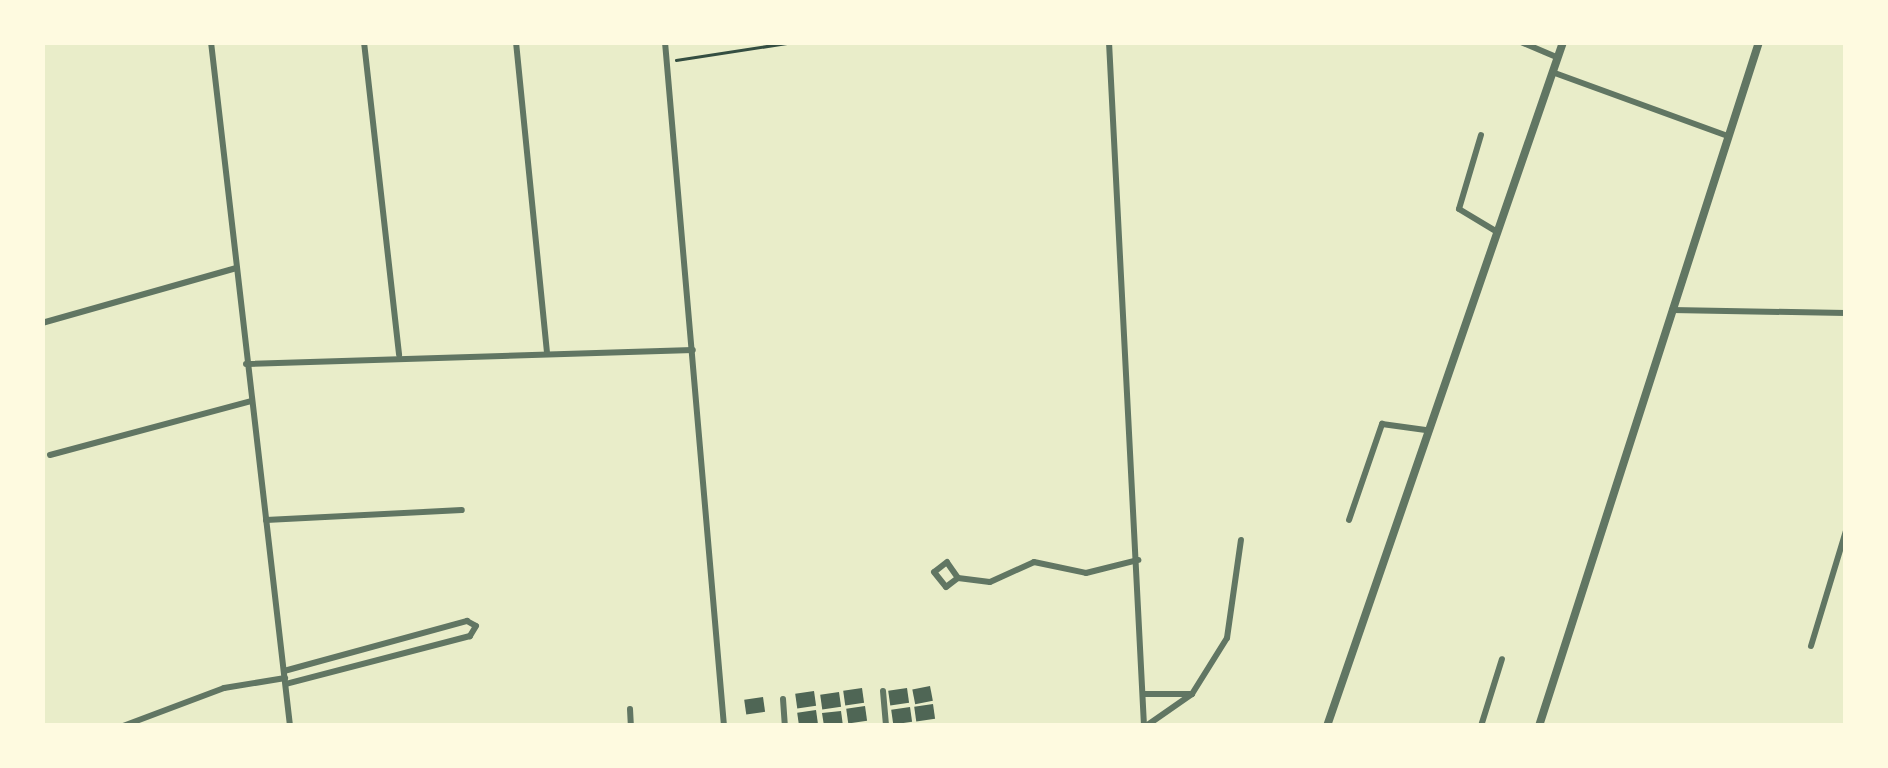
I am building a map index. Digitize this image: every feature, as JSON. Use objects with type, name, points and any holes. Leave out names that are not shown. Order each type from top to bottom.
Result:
[{"type":"street","points":[[211,42],[290,726]]},
{"type":"street","points":[[364,42],[399,355]]},
{"type":"street","points":[[516,42],[547,351]]},
{"type":"street","points":[[666,42],[724,726]]},
{"type":"street","points":[[1109,42],[1145,726]]},
{"type":"street","points":[[1521,42],[1558,57]]},
{"type":"street","points":[[1327,726],[1494,230],[1562,42]]},
{"type":"street","points":[[1539,726],[1758,42]]},
{"type":"street","points":[[1552,72],[1728,136]]},
{"type":"street","points":[[1481,134],[1459,209],[1494,230]]},
{"type":"street","points":[[42,322],[236,268]]},
{"type":"street","points":[[1672,310],[1845,315]]},
{"type":"street","points":[[246,364],[399,355],[693,350]]},
{"type":"street","points":[[50,455],[251,401]]},
{"type":"street","points":[[1348,520],[1382,424],[1426,430]]},
{"type":"street","points":[[266,520],[462,510]]},
{"type":"street","points":[[1811,646],[1846,531]]},
{"type":"street","points":[[1145,726],[1192,694],[1227,638],[1242,540]]},
{"type":"street","points":[[958,578],[990,582],[1034,562],[1086,573],[1138,560]]},
{"type":"street","points":[[123,726],[224,688],[326,674],[470,636],[476,626],[468,620],[322,661],[285,678]]},
{"type":"street","points":[[447,626],[450,640]]},
{"type":"street","points":[[1480,726],[1502,659]]},
{"type":"street","points":[[322,661],[326,674]]},
{"type":"street","points":[[883,691],[886,726]]},
{"type":"street","points":[[1143,694],[1192,694]]},
{"type":"street","points":[[783,699],[785,726]]},
{"type":"street","points":[[630,710],[631,726]]},
{"type":"path","points":[[667,61],[793,42]]},
{"type":"building","points":[[930,686],[933,701],[915,704],[912,689]]},
{"type":"building","points":[[862,688],[864,703],[845,705],[843,691]]},
{"type":"building","points":[[907,688],[909,703],[890,705],[888,691]]},
{"type":"building","points":[[814,691],[816,706],[797,708],[795,694]]},
{"type":"building","points":[[839,692],[841,707],[822,709],[820,695]]},
{"type":"building","points":[[763,697],[765,712],[746,714],[744,700]]},
{"type":"building","points":[[933,704],[935,719],[916,721],[914,707]]},
{"type":"building","points":[[865,706],[867,721],[848,723],[846,709]]},
{"type":"building","points":[[910,707],[912,722],[893,724],[891,710]]},
{"type":"building","points":[[816,710],[818,725],[799,726],[797,713]]},
{"type":"building","points":[[841,711],[843,726],[824,726],[822,713]]}]
